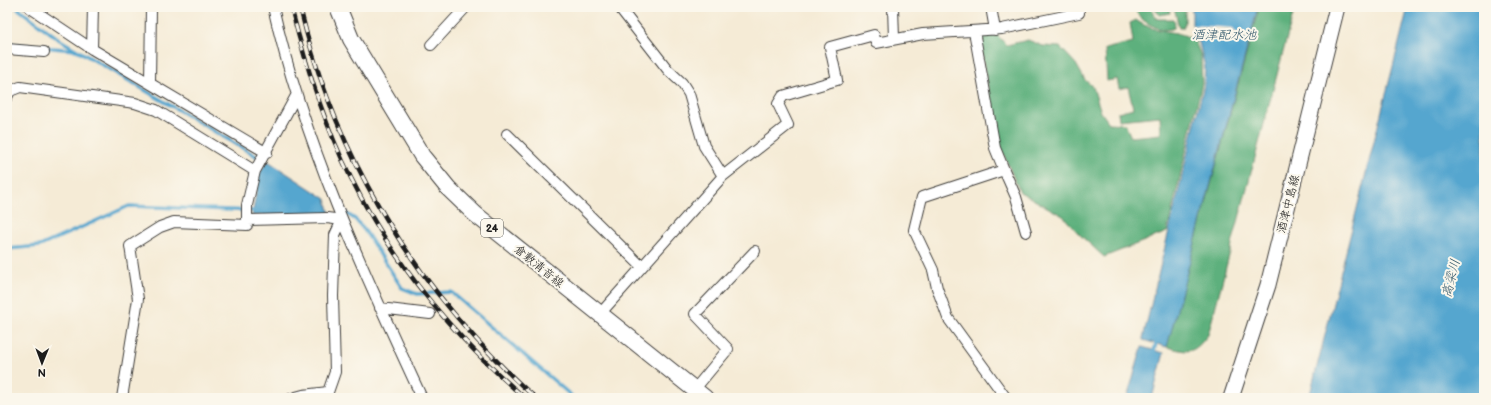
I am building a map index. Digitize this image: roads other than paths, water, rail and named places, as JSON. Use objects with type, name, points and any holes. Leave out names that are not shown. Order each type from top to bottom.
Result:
[{"type":"main road","name":"倉敷清音線","points":[[338,7],[351,39],[422,156],[448,188],[475,214],[599,315],[700,394]]},
{"type":"main road","name":"酒津中島線","points":[[1231,398],[1262,302],[1337,7]]},
{"type":"main road","points":[[1242,398],[1262,302]]},
{"type":"street","points":[[29,7],[92,49],[150,83],[262,161]]},
{"type":"street","points":[[92,49],[93,7]]},
{"type":"street","points":[[150,83],[151,7]]},
{"type":"street","points":[[273,7],[296,96],[341,218],[380,308],[422,398]]},
{"type":"street","points":[[431,45],[466,7]]},
{"type":"street","points":[[893,7],[894,39]]},
{"type":"street","points":[[991,7],[995,30]]},
{"type":"street","points":[[599,315],[724,176],[788,125],[778,104],[783,96],[837,80],[830,48],[874,35],[876,43],[923,34],[995,30],[1079,13],[1078,7]]},
{"type":"street","points":[[622,8],[668,70],[682,83],[689,94],[704,146],[724,176]]},
{"type":"street","points":[[974,31],[995,148],[1016,197],[1026,232]]},
{"type":"street","points":[[7,49],[44,52]]},
{"type":"street","points":[[7,97],[10,91],[20,88],[134,103],[156,110],[262,161]]},
{"type":"street","points":[[122,398],[138,299],[130,246],[160,226],[174,222],[247,225],[247,214],[262,161],[296,96]]},
{"type":"street","points":[[507,134],[642,266]]},
{"type":"street","points":[[1004,170],[922,197],[914,230],[933,270],[937,288],[948,318],[1006,398]]},
{"type":"street","points":[[247,214],[341,218]]},
{"type":"street","points":[[292,398],[302,395],[326,395],[335,372],[333,296],[335,235],[341,218]]},
{"type":"street","points":[[700,394],[728,349],[695,314],[754,251]]},
{"type":"street","points":[[380,308],[430,314]]},
{"type":"water","name":"酒津配水池","points":[[1192,7],[1258,7],[1167,347],[1143,340],[1143,338],[1204,85],[1205,67],[1196,31],[1192,25]]},
{"type":"water","name":"高梁川","points":[[1408,7],[1484,7],[1484,398],[1309,398]]},
{"type":"water","points":[[268,161],[326,199],[330,214],[252,216],[260,171]]},
{"type":"water","points":[[1142,347],[1164,353],[1152,398],[1127,398]]},
{"type":"waterway","points":[[16,7],[60,40],[256,156],[269,167]]},
{"type":"waterway","points":[[7,44],[76,50]]},
{"type":"waterway","points":[[7,249],[40,246],[129,206],[257,211]]},
{"type":"waterway","points":[[342,211],[355,219],[365,231],[402,288],[417,294],[451,292],[574,398]]},
{"type":"waterway","points":[[1153,355],[1157,339]]},
{"type":"railway","points":[[291,7],[309,73],[332,137],[351,178],[386,240],[427,297],[450,324],[499,375],[525,398]]},
{"type":"railway","points":[[300,7],[312,53],[328,99],[346,143],[367,185],[391,226],[417,266],[446,304],[498,363],[536,398]]}]
